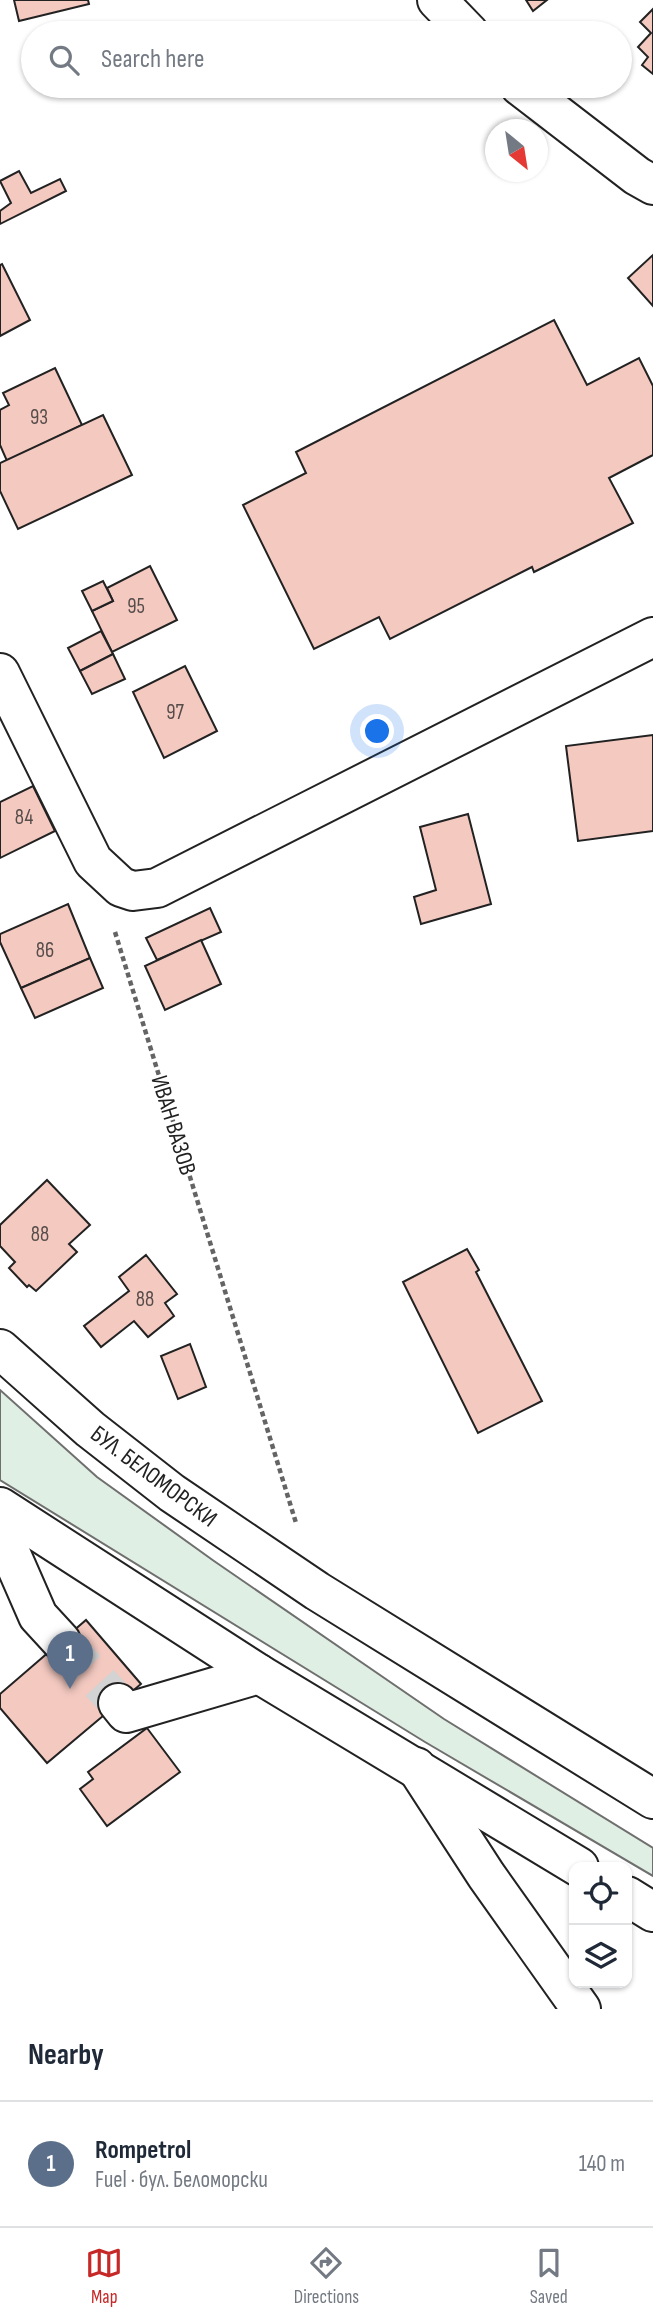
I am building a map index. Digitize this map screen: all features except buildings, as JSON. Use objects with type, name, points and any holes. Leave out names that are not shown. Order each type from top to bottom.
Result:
[{"type":"main road","points":[[437,0],[457,21]]},
{"type":"main road","points":[[538,98],[648,172]]},
{"type":"main road","points":[[0,673],[93,861],[121,887],[133,891],[157,888],[653,636]]},
{"type":"main road","name":"БУЛ. БЕЛОМОРСКИ","points":[[0,1349],[90,1429],[172,1493],[317,1591],[653,1799]]},
{"type":"main road","points":[[0,1507],[259,1674],[571,1862]]},
{"type":"main road","points":[[0,1528],[38,1616],[61,1641]]},
{"type":"main road","points":[[118,1703],[126,1713],[259,1674]]},
{"type":"main road","points":[[415,1767],[486,1875],[581,2009]]},
{"type":"main road","points":[[632,1899],[653,1912]]},
{"type":"path","name":"ИВАН ВАЗОВ","points":[[113,927],[296,1524]]},
{"type":"green space","points":[[0,1390],[97,1477],[214,1561],[444,1719],[653,1848],[653,1876],[425,1742],[0,1480]]},
{"type":"tunnel","points":[[61,1641],[118,1703]]},
{"type":"place","name":"Rompetrol","points":[[70,1689]]}]
